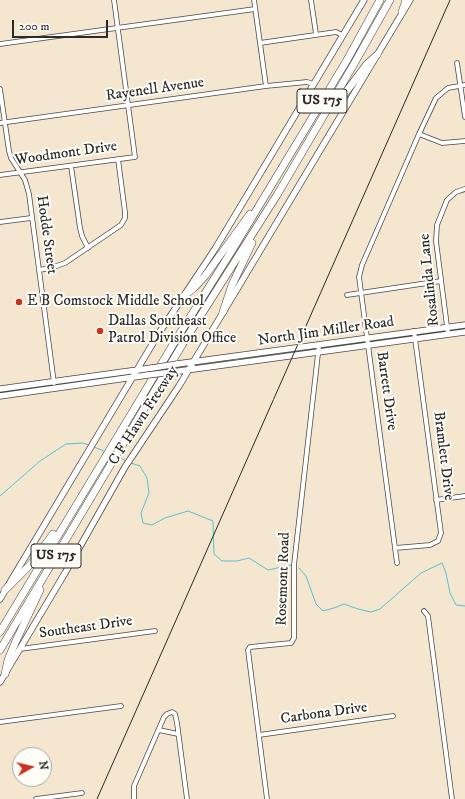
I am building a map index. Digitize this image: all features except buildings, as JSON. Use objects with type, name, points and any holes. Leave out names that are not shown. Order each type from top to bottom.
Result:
[{"type":"highway","name":"C F Hawn Freeway","points":[[0,632],[112,445],[216,277],[347,60],[380,0]]},
{"type":"highway","name":"C F Hawn Freeway","points":[[0,650],[182,345],[259,224],[324,116],[390,0]]},
{"type":"highway","points":[[402,12],[406,0]]},
{"type":"highway","points":[[324,116],[340,100],[367,64],[377,55]]},
{"type":"highway","points":[[185,295],[195,288],[254,209],[262,201]]},
{"type":"highway","points":[[223,312],[232,285],[252,245],[259,224]]},
{"type":"highway","points":[[5,590],[31,564],[60,525],[72,512]]},
{"type":"highway","points":[[5,674],[8,660],[38,596],[45,575]]},
{"type":"main road","name":"C F Hawn Freeway","points":[[0,599],[132,377],[138,370],[174,308],[185,295],[215,249],[364,0]]},
{"type":"main road","name":"C F Hawn Freeway","points":[[0,682],[125,467],[172,398],[410,0]]},
{"type":"main road","name":"North Jim Miller Road","points":[[0,396],[189,370],[319,348],[367,338],[465,325]]},
{"type":"main road","name":"North Jim Miller Road","points":[[0,389],[193,362],[368,344],[465,332]]},
{"type":"main road","points":[[202,348],[202,354],[206,358],[215,360]]},
{"type":"main road","points":[[109,374],[111,380]]},
{"type":"main road","points":[[84,377],[84,384]]},
{"type":"main road","points":[[8,388],[8,395]]},
{"type":"street","points":[[114,0],[128,106]]},
{"type":"street","points":[[254,0],[266,86]]},
{"type":"street","points":[[311,0],[316,34]]},
{"type":"street","points":[[0,44],[255,9]]},
{"type":"street","points":[[260,43],[336,32],[342,35]]},
{"type":"street","points":[[457,63],[463,85],[465,117]]},
{"type":"street","name":"Rayenell Avenue","points":[[2,123],[266,86],[307,82],[314,84]]},
{"type":"street","name":"Barrett Drive","points":[[397,563],[359,277],[362,265],[436,98],[448,88],[463,85]]},
{"type":"street","name":"Hodde Street","points":[[0,89],[2,123],[11,158],[21,172],[28,189],[55,388]]},
{"type":"street","name":"Woodmont Drive","points":[[0,175],[135,156],[128,106]]},
{"type":"street","points":[[419,134],[442,143],[465,140]]},
{"type":"street","points":[[38,270],[61,265],[121,225],[125,218],[118,159]]},
{"type":"street","points":[[71,166],[81,232],[88,248]]},
{"type":"street","name":"Rosalinda Lane","points":[[448,334],[436,241],[436,225],[447,200],[456,192],[465,189]]},
{"type":"street","points":[[0,222],[32,218]]},
{"type":"street","points":[[347,294],[441,281]]},
{"type":"street","name":"Bramlett Drive","points":[[395,548],[430,545],[438,541],[441,533],[414,331]]},
{"type":"street","name":"Rosemont Road","points":[[267,799],[248,650],[250,647],[291,642],[294,638],[294,565],[319,348]]},
{"type":"street","points":[[436,500],[465,496]]},
{"type":"street","points":[[424,611],[428,616],[452,799]]},
{"type":"street","name":"Southeast Drive","points":[[20,649],[155,631]]},
{"type":"street","points":[[0,722],[121,706]]},
{"type":"street","points":[[134,799],[134,786],[167,714],[172,712],[175,714],[187,799]]},
{"type":"street","name":"Carbona Drive","points":[[259,735],[393,716]]},
{"type":"street","points":[[159,730],[178,734]]},
{"type":"street","points":[[36,799],[82,793]]},
{"type":"waterway","points":[[0,496],[40,461],[66,444],[83,443],[89,445]]},
{"type":"waterway","points":[[94,447],[104,451]]},
{"type":"waterway","points":[[118,457],[126,461]]},
{"type":"waterway","points":[[131,463],[140,466],[147,478],[149,493],[141,513],[143,523],[152,525],[165,518],[188,511],[213,521],[214,554],[222,561],[237,561],[249,558],[268,570],[291,565]]},
{"type":"waterway","points":[[299,568],[306,576],[316,604],[323,611],[344,604],[371,612],[380,609],[421,573],[442,563],[446,573],[450,593],[456,605],[465,606]]},
{"type":"tram line","points":[[97,799],[450,0]]},
{"type":"place","name":"E B Comstock Middle School","points":[[19,302]]},
{"type":"place","name":"Dallas Southeast Patrol Division Office","points":[[100,331]]}]
